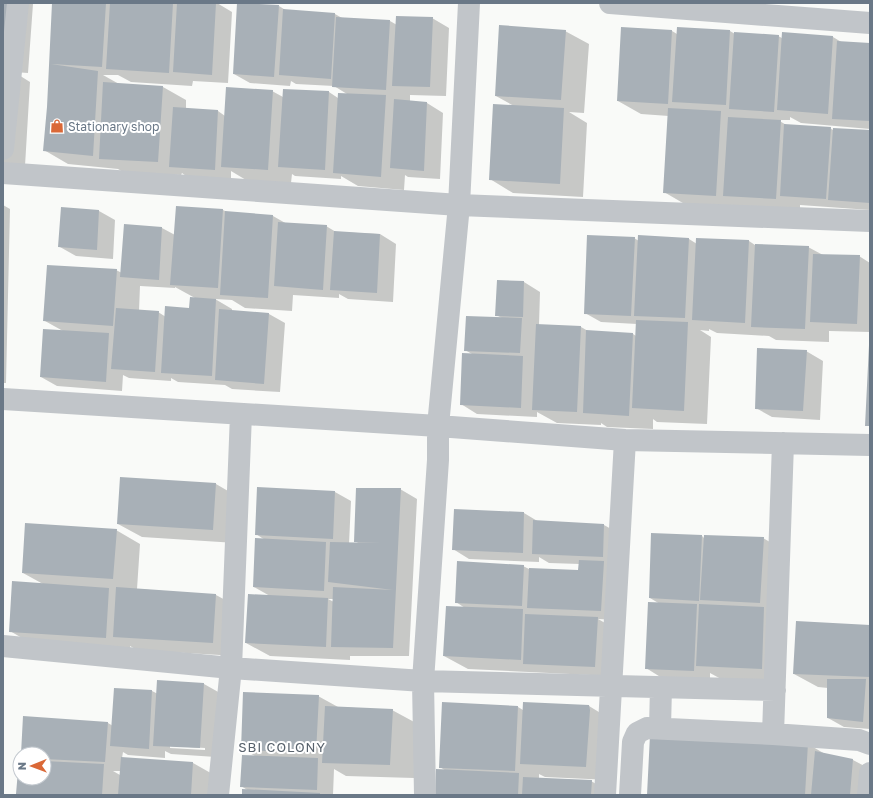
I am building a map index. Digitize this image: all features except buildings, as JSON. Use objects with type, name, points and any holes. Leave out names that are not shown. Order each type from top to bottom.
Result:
[{"type":"street","points":[[3,149],[18,3]]},
{"type":"street","points":[[425,795],[423,681],[438,460],[438,426],[459,205],[469,3]]},
{"type":"street","points":[[610,3],[870,23]]},
{"type":"street","points":[[3,173],[459,205],[870,221]]},
{"type":"street","points":[[3,399],[438,426],[625,440],[870,445]]},
{"type":"street","points":[[218,795],[231,668],[241,414]]},
{"type":"street","points":[[605,795],[625,440]]},
{"type":"street","points":[[773,734],[783,443]]},
{"type":"street","points":[[3,646],[231,668],[423,681],[775,690]]},
{"type":"street","points":[[660,728],[661,687]]},
{"type":"street","points":[[630,795],[633,742],[637,733],[647,728],[860,740],[870,744]]},
{"type":"street","points":[[868,795],[870,773]]},
{"type":"place","name":"Stationary shop","points":[[57,126]]},
{"type":"district","name":"SBI COLONY","points":[[282,747]]}]
